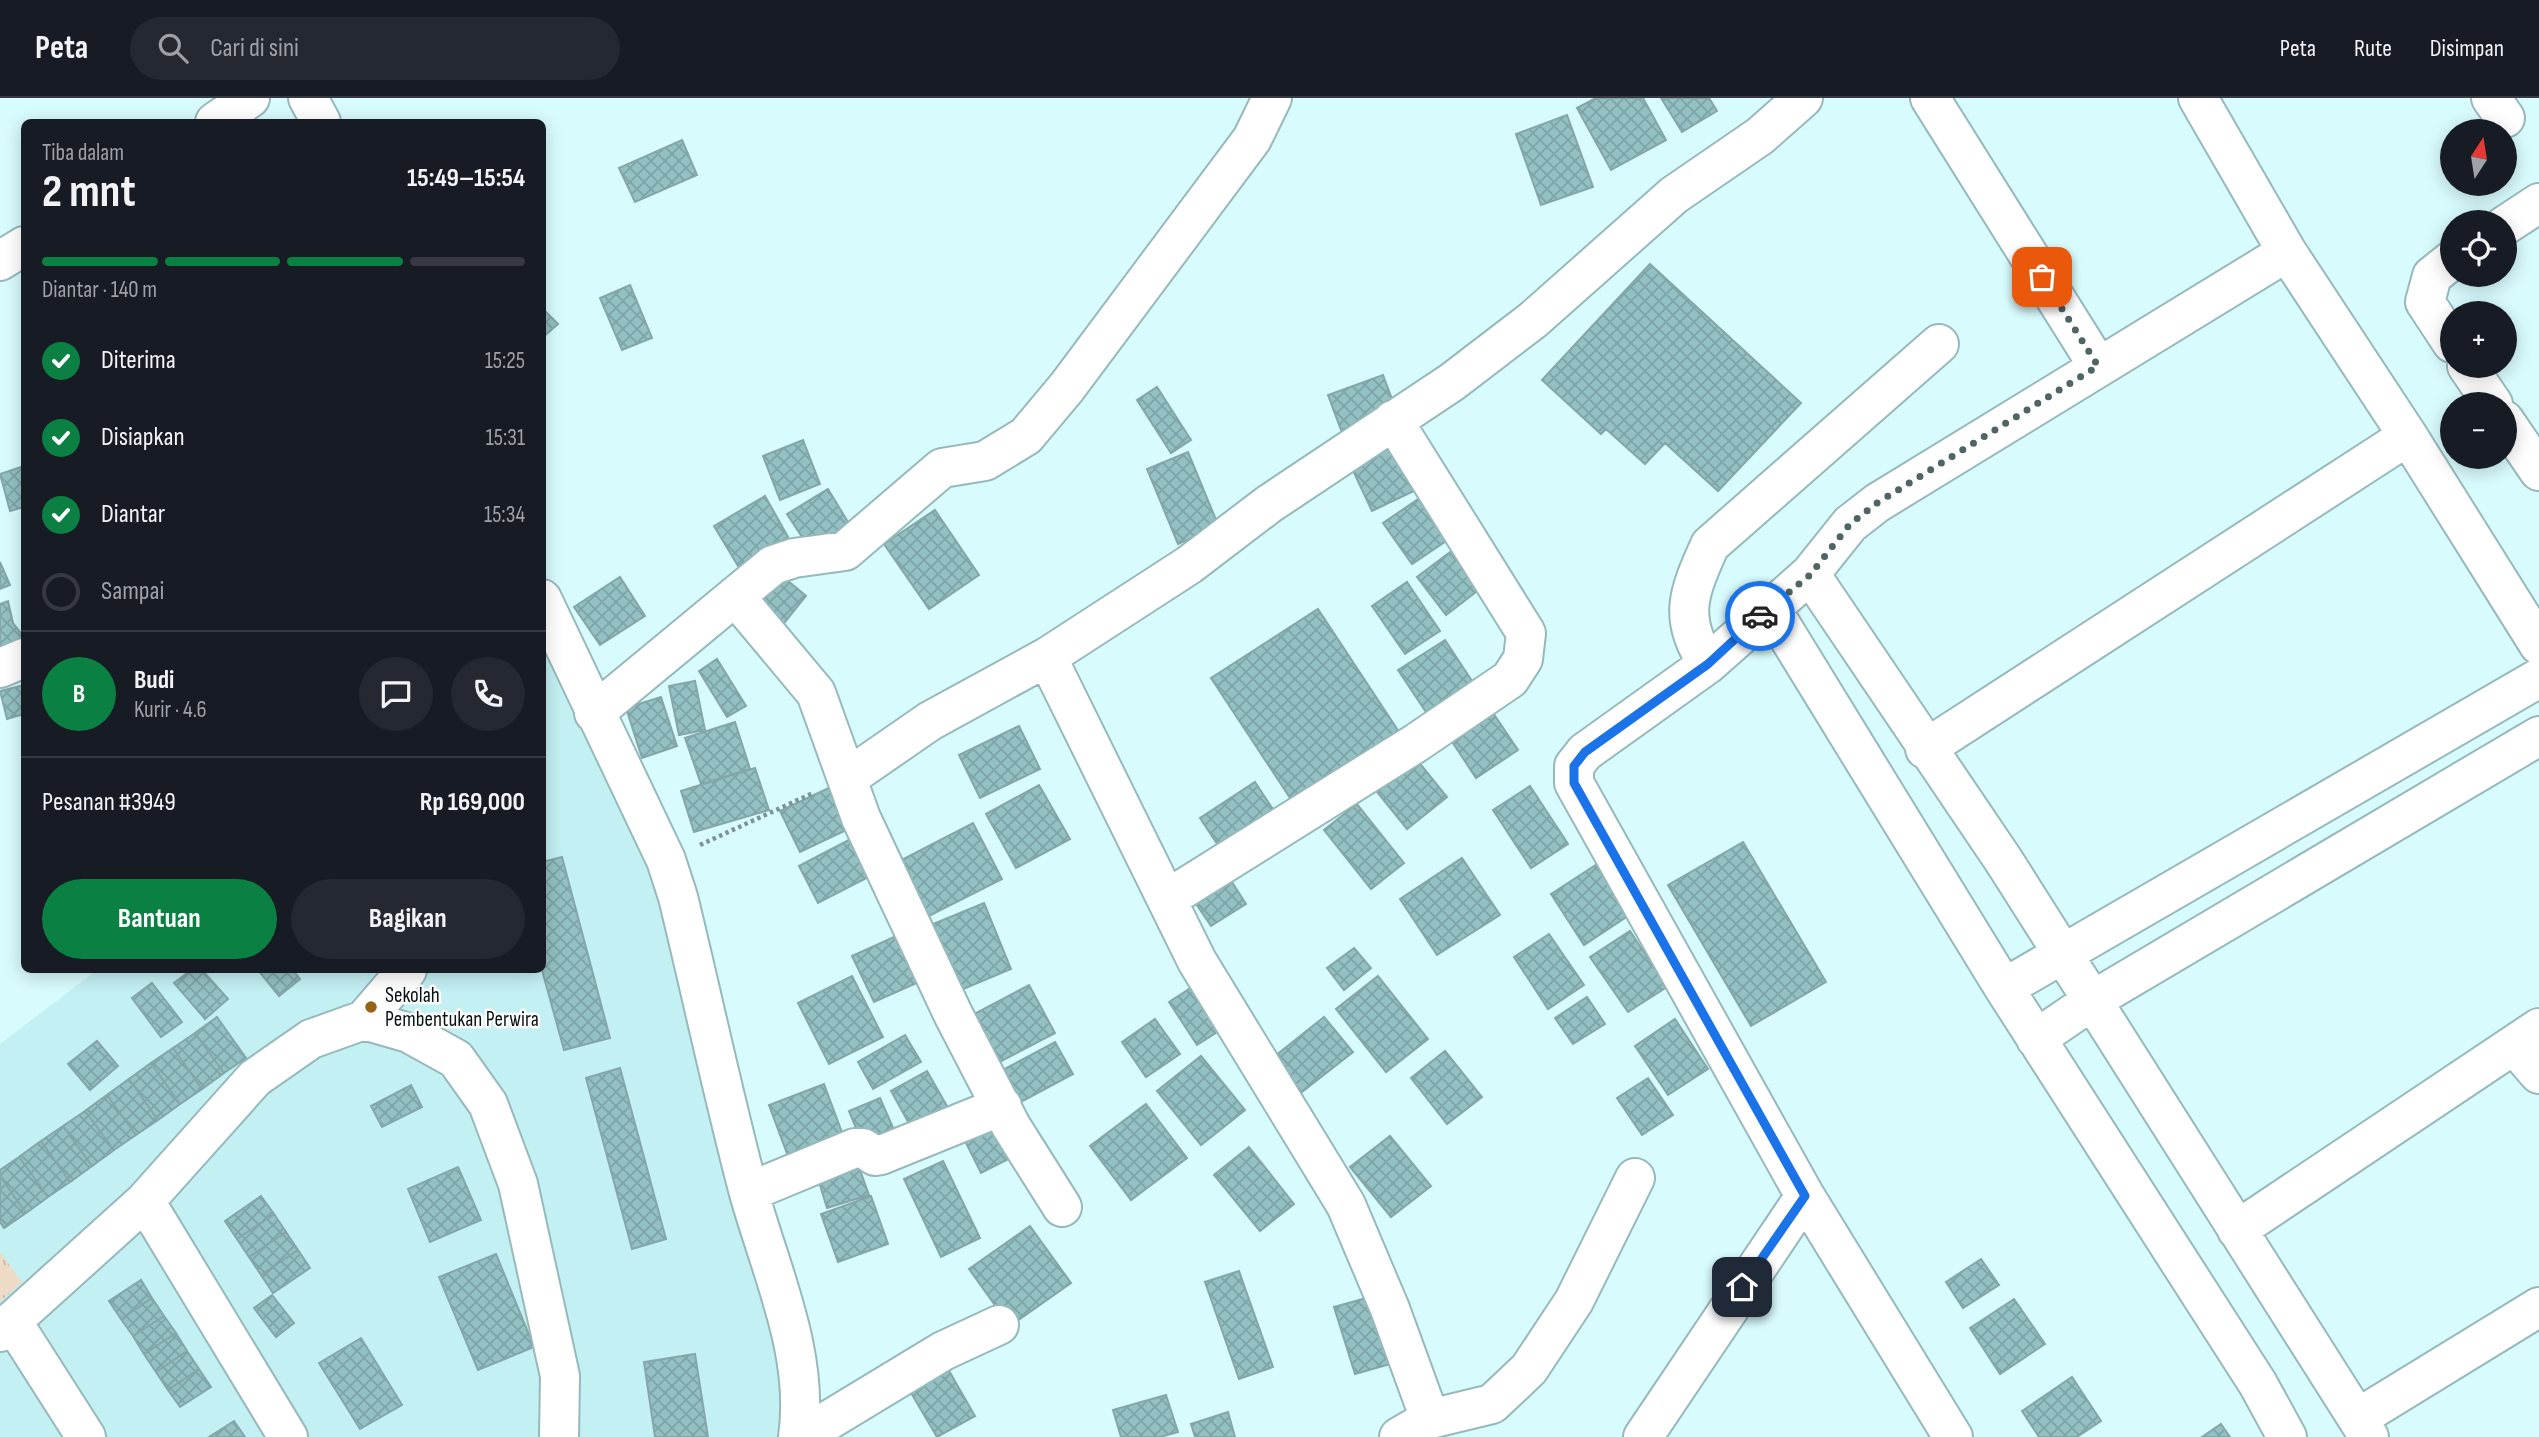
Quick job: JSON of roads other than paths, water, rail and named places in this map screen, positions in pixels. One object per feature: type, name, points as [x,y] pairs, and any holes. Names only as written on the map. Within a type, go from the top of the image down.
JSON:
[{"type":"street","points":[[219,119],[250,98]]},
{"type":"street","points":[[308,98],[319,119]]},
{"type":"street","points":[[594,713],[773,565],[794,558],[845,551],[857,545],[942,468],[985,461],[1026,436],[1068,387],[1252,139],[1272,98]]},
{"type":"street","points":[[849,777],[930,721],[1047,657],[1189,565],[1269,504],[1452,382],[1533,320],[1674,195],[1759,136],[1803,98]]},
{"type":"street","points":[[1930,98],[2098,366]]},
{"type":"street","points":[[2198,98],[2287,252],[2536,634]]},
{"type":"street","points":[[2517,217],[2539,203]]},
{"type":"street","points":[[0,261],[21,248]]},
{"type":"street","points":[[1953,1437],[1805,1196],[1574,783],[1574,766],[1585,752],[1708,664],[1770,607],[1810,575],[1850,524],[1877,503],[2287,252]]},
{"type":"street","points":[[2440,270],[2432,276],[2425,302],[2440,325]]},
{"type":"street","points":[[1708,664],[1693,643],[1687,612],[1694,580],[1710,545],[1939,344]]},
{"type":"street","points":[[1167,899],[1416,743],[1510,679],[1523,659],[1526,633],[1393,420]]},
{"type":"street","points":[[1925,749],[2408,436]]},
{"type":"street","points":[[2517,439],[2539,471]]},
{"type":"street","points":[[1810,575],[1925,749],[2004,861],[2363,1428],[2539,1307]]},
{"type":"street","points":[[735,596],[816,693],[849,777],[861,818],[954,1014],[1010,1126],[1062,1207]]},
{"type":"street","points":[[1770,607],[2036,1039],[2258,1384],[2287,1437]]},
{"type":"street","points":[[546,608],[666,860],[678,897],[749,1192],[800,1370],[800,1437]]},
{"type":"street","points":[[1047,657],[1197,961],[1346,1205],[1390,1309],[1415,1428],[1492,1404],[1529,1369],[1574,1301],[1635,1178]]},
{"type":"street","points":[[0,668],[21,658]]},
{"type":"street","points":[[2004,988],[2539,678]]},
{"type":"street","points":[[2036,1039],[2093,1000],[2539,736]]},
{"type":"street","points":[[86,1437],[6,1326],[145,1202],[255,1078],[312,1039],[364,1020],[404,973]]},
{"type":"street","points":[[364,1020],[409,1033],[456,1059],[488,1104],[518,1184],[560,1376],[559,1437]]},
{"type":"street","points":[[2237,1230],[2527,1036],[2539,1074]]},
{"type":"street","points":[[749,1192],[855,1148],[863,1148],[875,1156],[881,1155],[1002,1106]]},
{"type":"street","points":[[1643,1437],[1805,1196]]},
{"type":"street","points":[[145,1202],[288,1437]]},
{"type":"street","points":[[800,1437],[943,1351],[999,1325]]},
{"type":"place","name":"Sekolah Pembentukan Perwira","points":[[371,1007]]}]
